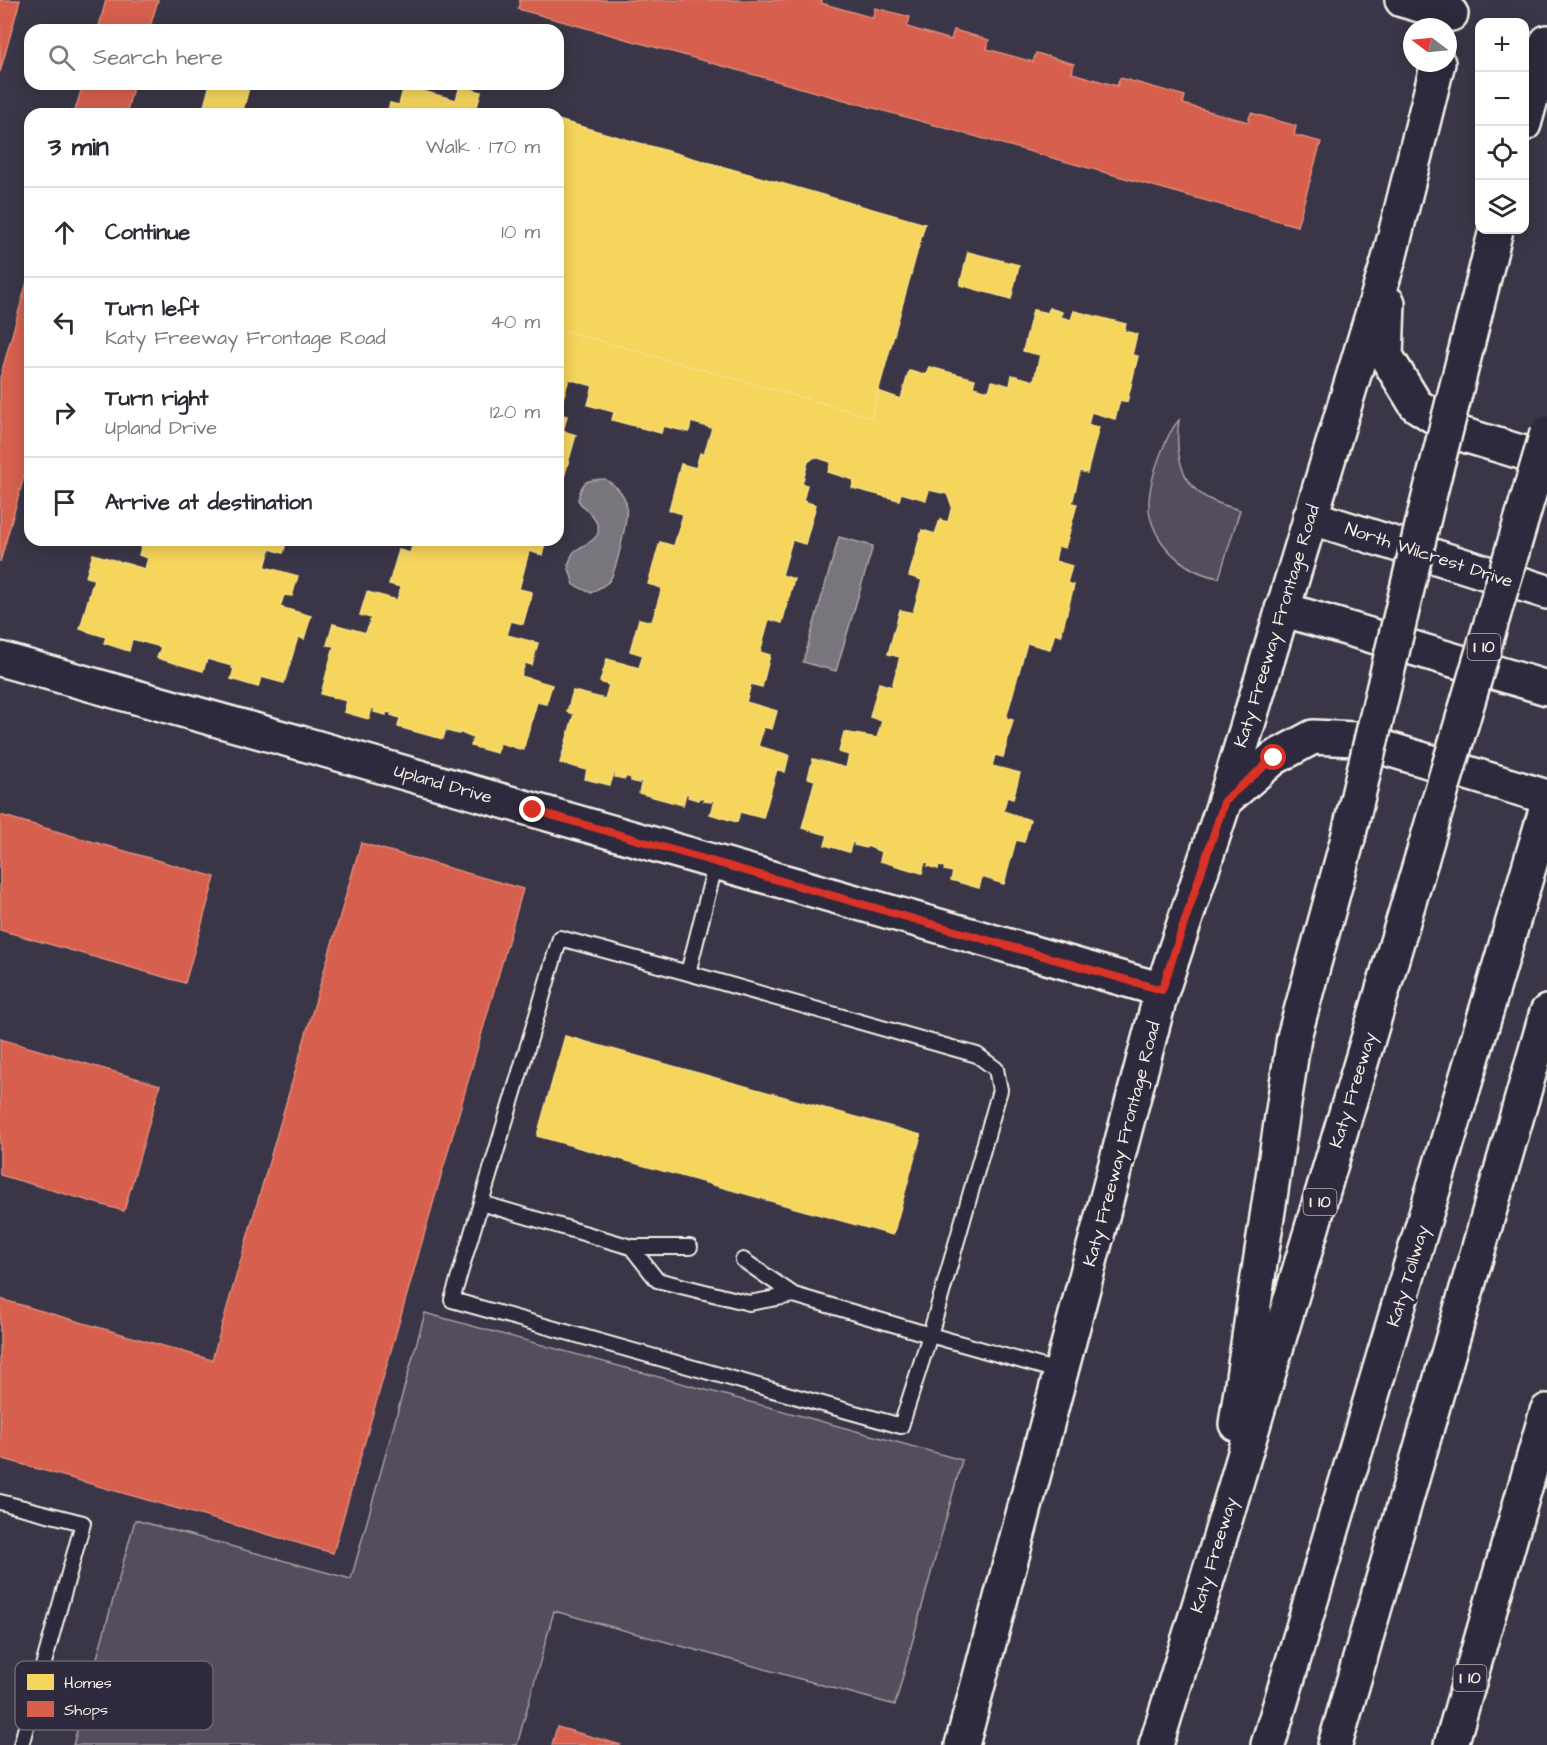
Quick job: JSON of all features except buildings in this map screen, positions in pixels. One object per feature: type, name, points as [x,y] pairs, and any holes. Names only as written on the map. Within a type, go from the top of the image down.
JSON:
[{"type":"main road","points":[[1402,0],[1451,14]]},
{"type":"main road","points":[[1529,106],[1547,42]]},
{"type":"main road","name":"Katy Freeway Frontage Road","points":[[962,1745],[1162,990],[1225,800],[1389,259],[1436,72]]},
{"type":"main road","points":[[1218,1544],[1294,1037],[1348,838],[1426,509],[1495,234]]},
{"type":"main road","points":[[1389,259],[1386,356],[1416,405],[1461,434],[1547,460]]},
{"type":"main road","name":"Katy Freeway","points":[[1156,1745],[1218,1544],[1547,433]]},
{"type":"main road","name":"North Wilcrest Drive","points":[[1310,517],[1547,592]]},
{"type":"main road","points":[[1282,609],[1547,688]]},
{"type":"main road","name":"Upland Drive","points":[[0,659],[1162,990]]},
{"type":"main road","points":[[1225,800],[1274,758],[1313,737],[1355,739],[1547,797]]},
{"type":"main road","name":"Katy Tollway","points":[[1268,1745],[1547,807]]},
{"type":"main road","points":[[1335,1745],[1547,1012]]},
{"type":"main road","name":"I 10","points":[[1451,1745],[1547,1411]]},
{"type":"main road","points":[[1473,1745],[1490,1611]]},
{"type":"lane","points":[[688,973],[716,862]]},
{"type":"lane","points":[[560,938],[977,1055],[996,1069],[1000,1090],[930,1335],[901,1426],[452,1300],[481,1203],[560,938]]},
{"type":"lane","points":[[481,1203],[631,1247],[690,1247]]},
{"type":"lane","points":[[631,1247],[657,1280],[749,1303],[794,1295]]},
{"type":"lane","points":[[743,1260],[794,1295],[1061,1372]]},
{"type":"lane","points":[[0,1502],[83,1523],[44,1661]]},
{"type":"lane","points":[[21,1745],[25,1730]]},
{"type":"shaded area","points":[[1179,420],[1178,442],[1181,465],[1191,484],[1209,499],[1240,510],[1219,578],[1196,571],[1176,557],[1160,538],[1150,516],[1151,484],[1168,436]]},
{"type":"shaded area","points":[[605,479],[623,495],[626,503],[626,519],[613,574],[610,580],[591,593],[574,585],[568,565],[574,552],[596,537],[598,533],[594,519],[578,500],[581,488],[586,482]]},
{"type":"shaded area","points":[[839,537],[873,546],[836,671],[803,662]]},
{"type":"shaded area","points":[[425,1313],[962,1460],[895,1705],[554,1611],[517,1745],[73,1745],[77,1730],[213,1730],[213,1661],[96,1661],[135,1520],[351,1579]]},
{"type":"route","points":[[533,810],[1162,990],[1225,800],[1274,758]]}]
